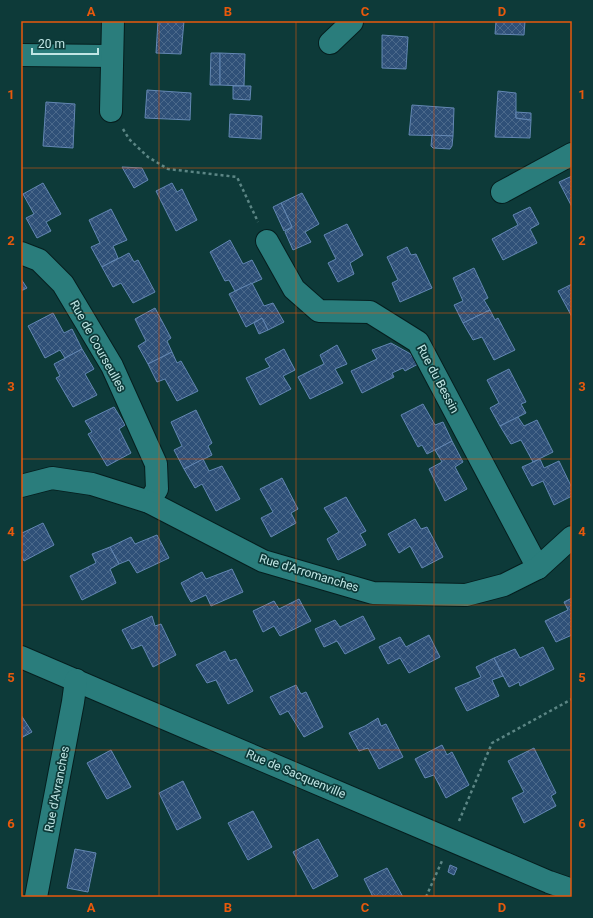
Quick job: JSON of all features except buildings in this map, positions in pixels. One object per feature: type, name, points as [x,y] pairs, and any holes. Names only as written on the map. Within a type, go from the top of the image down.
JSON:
[{"type":"street","points":[[111,110],[113,21]]},
{"type":"street","points":[[330,43],[352,21]]},
{"type":"street","points":[[21,55],[112,56]]},
{"type":"street","points":[[502,192],[572,154]]},
{"type":"street","name":"Rue du Bessin","points":[[267,241],[294,289],[319,311],[370,312],[418,342],[538,568]]},
{"type":"street","name":"Rue de Courseulles","points":[[21,254],[39,260],[63,284],[112,366],[156,464],[156,489],[150,502]]},
{"type":"street","name":"Rue d'Arromanches","points":[[21,486],[52,478],[92,484],[150,502],[263,561],[373,593],[466,594],[504,585],[538,568],[572,538]]},
{"type":"street","name":"Rue de Sacquenville","points":[[21,657],[549,882],[572,890]]},
{"type":"street","name":"Rue d'Avranches","points":[[36,897],[72,710],[76,680]]},
{"type":"path","points":[[111,110],[129,139],[148,157],[168,169],[237,177],[267,241]]},
{"type":"path","points":[[426,897],[492,743],[572,699]]}]
